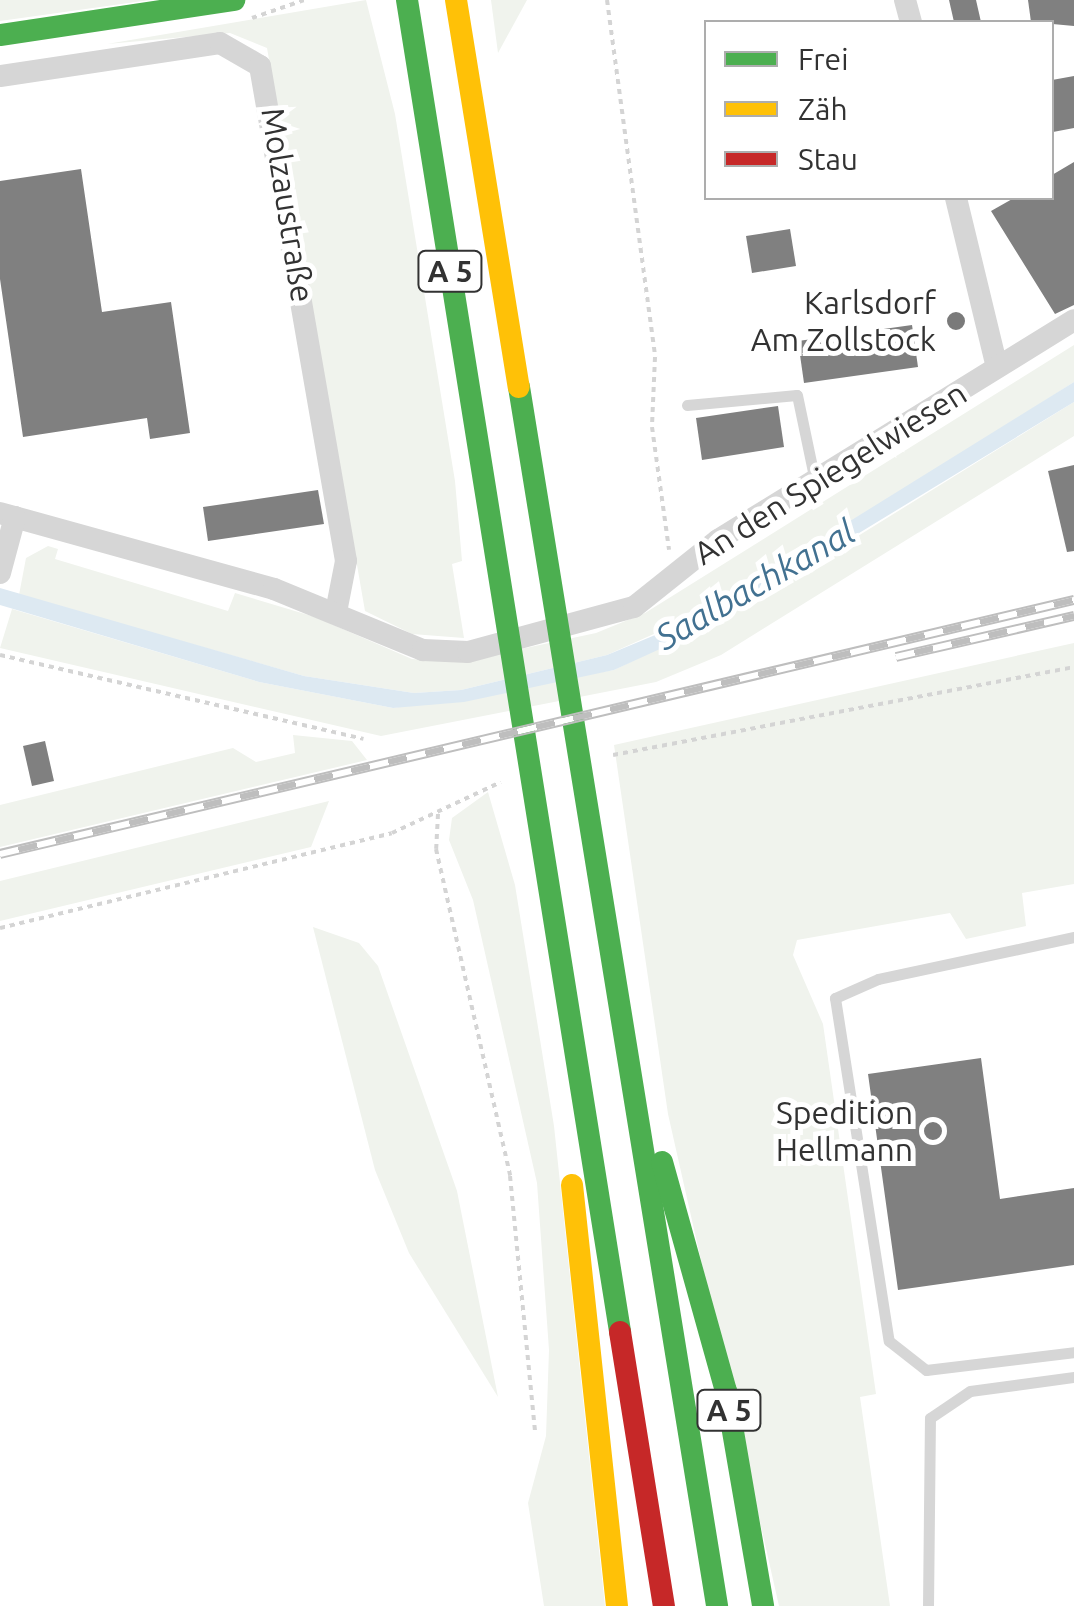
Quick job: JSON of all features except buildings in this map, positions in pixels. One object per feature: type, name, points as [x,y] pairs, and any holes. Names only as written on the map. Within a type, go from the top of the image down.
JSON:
[{"type":"main road","name":"A 5","points":[[406,0],[520,633],[535,791],[664,1606]]},
{"type":"main road","points":[[0,36],[240,10]]},
{"type":"main road","name":"A 5","points":[[458,10],[624,1058],[717,1606]]},
{"type":"main road","name":"A 5","points":[[624,1058],[710,1326],[763,1606]]},
{"type":"main road","points":[[579,1070],[572,1200],[617,1606]]},
{"type":"street","name":"Molzaustraße","points":[[0,76],[220,43],[260,66],[346,561],[336,612]]},
{"type":"street","points":[[956,200],[997,367]]},
{"type":"street","name":"An den Spiegelwiesen","points":[[520,633],[613,618],[814,480],[1074,320]]},
{"type":"street","points":[[0,573],[8,515],[336,612],[422,650],[520,633]]},
{"type":"lane","points":[[687,405],[797,395],[814,480]]},
{"type":"lane","points":[[1074,938],[878,979],[835,998],[889,1341],[926,1370],[1074,1352]]},
{"type":"lane","points":[[928,1606],[930,1418],[970,1391],[1074,1377]]},
{"type":"path","points":[[240,10],[304,0]]},
{"type":"path","points":[[607,0],[674,575]]},
{"type":"path","points":[[0,656],[363,739]]},
{"type":"path","points":[[604,757],[1074,667]]},
{"type":"path","points":[[0,928],[438,814],[473,788],[510,780]]},
{"type":"path","points":[[438,814],[447,903],[510,1176],[535,1432]]},
{"type":"shaded area","points":[[0,0],[150,0],[0,21]]},
{"type":"shaded area","points":[[366,0],[395,114],[455,481],[462,561],[452,564],[464,638],[412,634],[365,611],[267,48],[230,33],[107,44]]},
{"type":"shaded area","points":[[491,0],[527,0],[498,53]]},
{"type":"shaded area","points":[[1074,345],[1074,382],[736,597],[607,655],[461,690],[414,693],[304,676],[19,595],[26,558],[48,546],[58,549],[55,559],[228,611],[235,593],[315,617],[412,659],[460,662],[596,633],[645,613]]},
{"type":"shaded area","points":[[1074,402],[1074,436],[721,655],[656,682],[381,736],[0,648],[12,609],[259,682],[393,708],[614,670],[742,608]]},
{"type":"shaded area","points":[[1074,643],[1074,884],[1022,893],[1026,926],[966,939],[950,913],[797,940],[793,955],[823,1024],[876,1394],[860,1397],[890,1606],[779,1606],[668,1114],[614,745]]},
{"type":"shaded area","points":[[293,735],[352,741],[367,760],[0,847],[0,805],[233,748],[256,762],[295,753]]},
{"type":"shaded area","points":[[488,792],[515,885],[554,1126],[605,1606],[544,1606],[528,1503],[546,1436],[549,1350],[537,1183],[473,900],[449,840],[452,818]]},
{"type":"shaded area","points":[[329,801],[311,847],[0,921],[0,881]]},
{"type":"shaded area","points":[[313,927],[359,943],[378,966],[457,1191],[498,1397],[409,1253],[375,1170]]},
{"type":"water","name":"Saalbachkanal","points":[[1074,382],[1074,402],[695,633],[614,670],[464,702],[393,708],[259,682],[0,605],[0,588],[304,676],[414,693],[461,690],[607,655],[689,621]]},
{"type":"railway","points":[[0,854],[1074,600]]},
{"type":"railway","points":[[896,657],[1074,616]]},
{"type":"traffic: fast","points":[[0,35],[234,0]]},
{"type":"traffic: fast","points":[[407,0],[620,1332]]},
{"type":"traffic: fast","points":[[519,387],[717,1606]]},
{"type":"traffic: fast","points":[[662,1162],[726,1391],[763,1606]]},
{"type":"traffic: slow","points":[[456,0],[519,387]]},
{"type":"traffic: slow","points":[[572,1185],[617,1606]]},
{"type":"traffic: jam","points":[[620,1332],[664,1606]]},
{"type":"place","name":"Karlsdorf Am Zollstock","points":[[956,321]]},
{"type":"place","name":"Spedition Hellmann","points":[[933,1131]]}]
